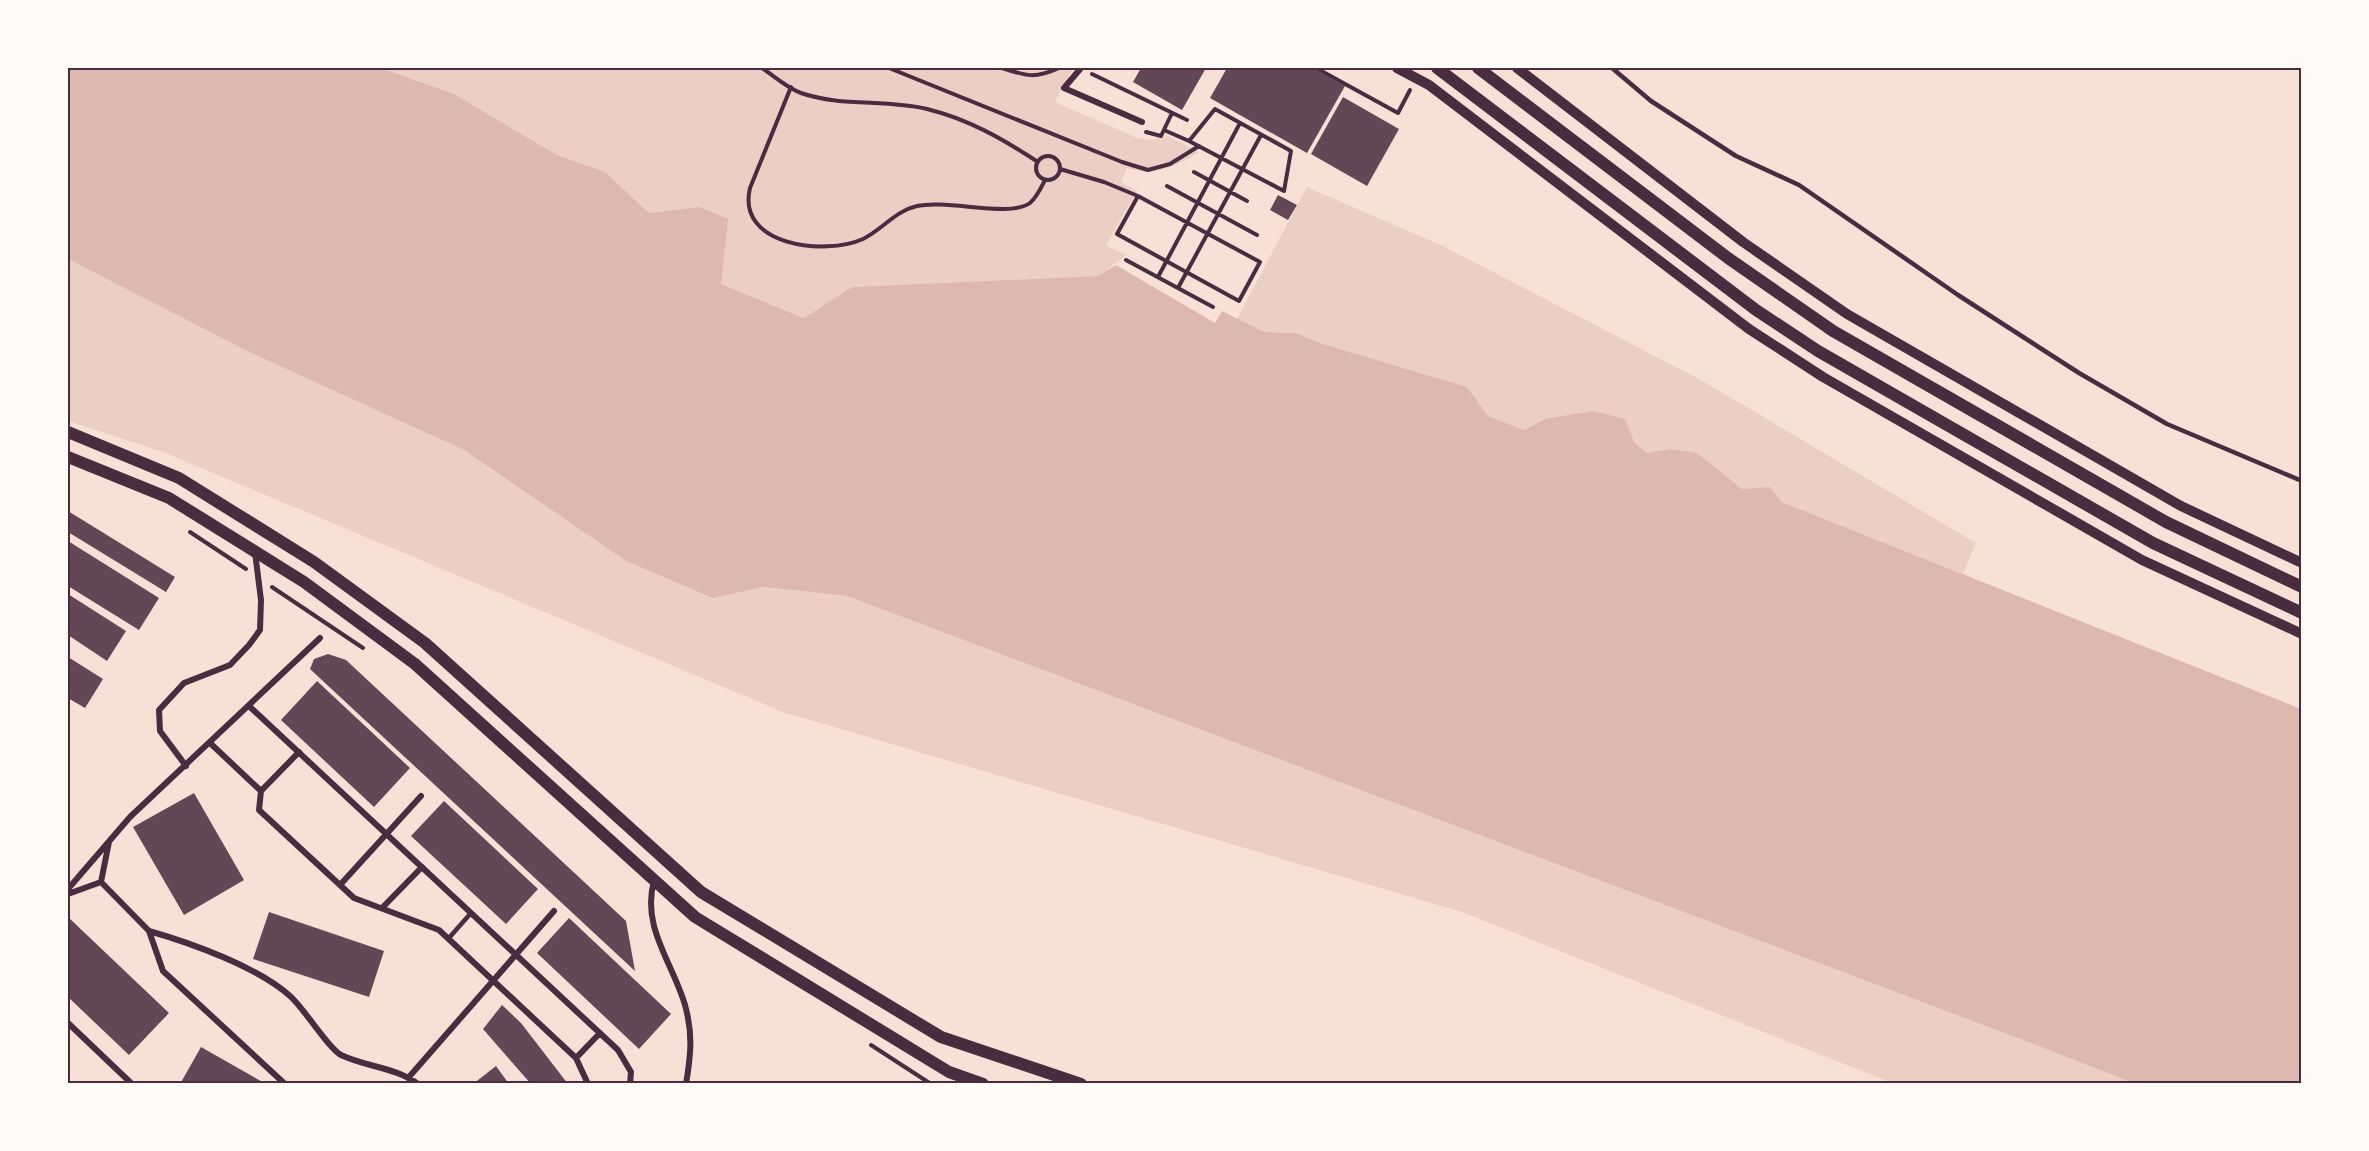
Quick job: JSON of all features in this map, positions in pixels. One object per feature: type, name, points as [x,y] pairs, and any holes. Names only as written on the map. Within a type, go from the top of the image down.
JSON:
[{"type":"main road","points":[[1437,68],[1756,309],[1818,351],[2153,543],[2301,613]]},
{"type":"main road","points":[[1478,68],[1728,258],[1833,331],[2166,522],[2301,587]]},
{"type":"main road","points":[[68,432],[179,478],[314,562],[425,643],[701,892],[941,1037],[1081,1083]]},
{"type":"main road","points":[[68,457],[170,498],[304,582],[415,664],[695,917],[949,1072],[969,1081],[983,1083]]},
{"type":"street","points":[[1081,68],[1064,88],[1142,122]]},
{"type":"street","points":[[1397,68],[1429,85],[1749,329],[1823,377],[2142,560],[2301,634]]},
{"type":"street","points":[[1517,68],[1743,242],[1847,314],[2181,506],[2301,563]]},
{"type":"street","points":[[186,766],[160,731],[159,710],[184,683],[230,665],[260,630],[261,600],[255,552]]},
{"type":"street","points":[[68,889],[130,817],[320,638]]},
{"type":"street","points":[[249,706],[618,1050],[631,1072],[630,1083]]},
{"type":"street","points":[[210,743],[261,791]]},
{"type":"street","points":[[299,752],[261,791],[259,810],[354,898],[439,930],[576,1058],[588,1083]]},
{"type":"street","points":[[340,885],[421,796]]},
{"type":"street","points":[[101,882],[109,842]]},
{"type":"street","points":[[382,908],[422,867]]},
{"type":"street","points":[[654,880],[650,896],[658,945],[685,1004],[692,1047],[686,1083]]},
{"type":"street","points":[[68,894],[101,882]]},
{"type":"street","points":[[101,882],[149,932],[163,971],[285,1083]]},
{"type":"street","points":[[409,1077],[554,911]]},
{"type":"street","points":[[149,932],[189,942],[262,977],[290,996],[339,1054],[409,1077],[418,1083]]},
{"type":"street","points":[[68,1023],[132,1083]]},
{"type":"street","points":[[576,1058],[600,1033]]},
{"type":"lane","points":[[1612,68],[1661,107],[1736,156],[1799,185],[1958,295],[2079,373],[2167,424],[2301,481]]},
{"type":"lane","points":[[448,939],[471,913]]},
{"type":"path","points":[[762,68],[799,92],[836,101],[888,103],[927,109],[977,126],[1038,162]]},
{"type":"path","points":[[890,68],[1122,162],[1148,170],[1170,164],[1199,146]]},
{"type":"path","points":[[1002,68],[1021,74],[1042,76],[1059,68]]},
{"type":"path","points":[[1095,68],[1091,76],[1187,120]]},
{"type":"path","points":[[1316,68],[1398,113],[1417,78]]},
{"type":"path","points":[[791,87],[747,200],[750,213],[757,225],[770,236],[787,242],[814,246],[842,245],[863,238],[901,211],[919,205],[952,203],[1000,209],[1020,208],[1037,195],[1045,180]]},
{"type":"path","points":[[1164,130],[1284,191],[1291,151],[1215,109],[1189,141]]},
{"type":"path","points":[[1169,121],[1172,113]]},
{"type":"path","points":[[1158,277],[1240,123]]},
{"type":"path","points":[[1178,288],[1262,135]]},
{"type":"path","points":[[1043,157],[1053,157],[1058,161],[1060,169],[1053,180],[1045,180],[1038,176],[1036,171],[1038,162],[1043,157]]},
{"type":"path","points":[[1060,169],[1104,182],[1138,196],[1260,262],[1239,301],[1117,234],[1138,196]]},
{"type":"path","points":[[1194,172],[1247,201]]},
{"type":"path","points":[[1167,186],[1257,235]]},
{"type":"path","points":[[1126,260],[1213,307]]},
{"type":"path","points":[[185,529],[372,654]]},
{"type":"path","points":[[861,1039],[931,1083]]},
{"type":"shaded area","points":[[68,68],[367,68],[387,70],[454,94],[557,155],[605,172],[649,213],[699,207],[728,219],[721,284],[804,318],[852,287],[1098,276],[1116,265],[1215,323],[1222,311],[1264,332],[1296,333],[1320,343],[1467,387],[1488,416],[1524,430],[1545,419],[1593,411],[1625,419],[1634,442],[1647,453],[1670,449],[1697,453],[1742,489],[1770,487],[1782,502],[2301,709],[2301,1083],[2133,1083],[847,596],[764,587],[712,598],[626,561],[464,450],[247,351],[68,259]]},
{"type":"shaded area","points":[[367,68],[1073,68],[1055,102],[1137,138],[1152,140],[1166,135],[1199,152],[1173,166],[1156,171],[1137,171],[1127,168],[1121,182],[1137,191],[1106,245],[1126,255],[1099,276],[852,287],[805,318],[721,284],[699,207],[649,213],[605,172],[557,155],[454,94],[387,70]]},
{"type":"shaded area","points":[[1307,187],[1445,247],[1701,380],[1976,543],[1963,574],[1782,502],[1770,487],[1742,489],[1670,449],[1647,453],[1634,442],[1545,419],[1524,430],[1488,416],[1467,387],[1320,343],[1296,333],[1264,332],[1237,319]]},
{"type":"shaded area","points":[[68,259],[247,351],[464,450],[626,561],[711,598],[764,587],[847,596],[2133,1083],[1892,1083],[1462,912],[783,712],[163,452],[68,421]]},
{"type":"building","points":[[1141,68],[1206,68],[1182,110],[1133,82]]},
{"type":"building","points":[[1227,68],[1312,68],[1345,86],[1307,153],[1210,98]]},
{"type":"building","points":[[1343,97],[1399,129],[1367,186],[1311,154]]},
{"type":"building","points":[[1278,195],[1297,205],[1288,220],[1270,210]]},
{"type":"building","points":[[68,511],[175,577],[166,592],[68,532]]},
{"type":"building","points":[[68,541],[159,598],[139,630],[68,586]]},
{"type":"building","points":[[68,594],[126,631],[107,661],[68,635]]},
{"type":"building","points":[[328,654],[346,660],[626,921],[635,971],[310,669],[314,659]]},
{"type":"building","points":[[68,657],[103,679],[85,708],[68,698]]},
{"type":"building","points":[[317,681],[410,768],[374,807],[281,720]]},
{"type":"building","points":[[194,793],[244,880],[184,915],[133,827]]},
{"type":"building","points":[[444,801],[538,889],[506,924],[411,836]]},
{"type":"building","points":[[269,912],[384,951],[369,997],[253,959]]},
{"type":"building","points":[[68,917],[169,1013],[129,1055],[68,997]]},
{"type":"building","points":[[569,918],[671,1014],[639,1049],[537,953]]},
{"type":"building","points":[[502,1005],[521,1023],[568,1084],[531,1084],[483,1029]]},
{"type":"building","points":[[201,1047],[266,1084],[180,1084]]},
{"type":"building","points":[[496,1066],[509,1084],[473,1084]]}]
